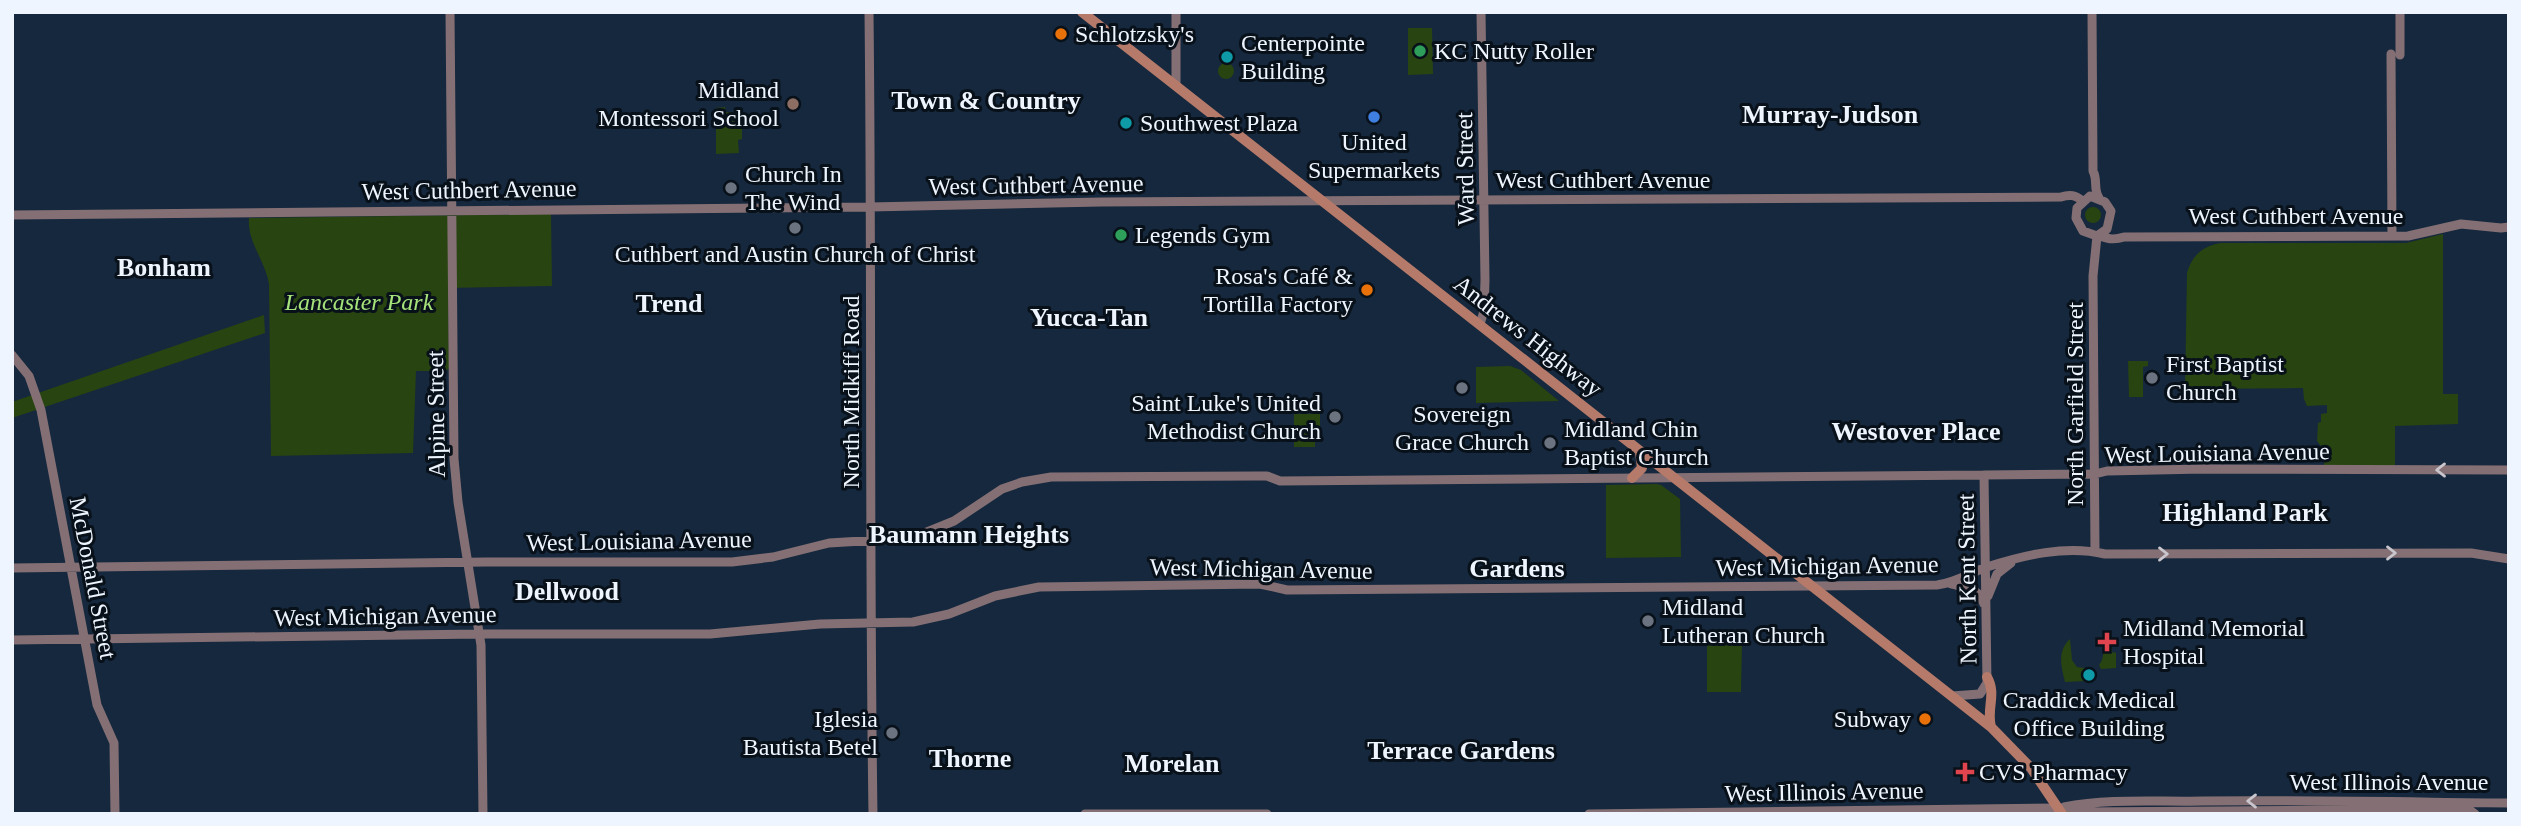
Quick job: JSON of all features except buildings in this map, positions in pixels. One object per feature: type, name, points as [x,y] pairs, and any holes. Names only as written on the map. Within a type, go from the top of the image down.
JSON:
[{"type":"main road","name":"Andrews Highway","points":[[1082,12],[1991,727],[2031,768],[2061,811]]},
{"type":"main road","points":[[1632,478],[1642,468],[1640,452]]},
{"type":"main road","points":[[1987,677],[1992,687],[1988,716],[1991,727]]},
{"type":"street","name":"Alpine Street","points":[[450,12],[455,469],[480,634],[484,814]]},
{"type":"street","name":"North Midkiff Road","points":[[869,12],[873,814]]},
{"type":"street","points":[[1176,12],[1176,86]]},
{"type":"street","name":"Ward Street","points":[[1480,324],[1485,301],[1481,12]]},
{"type":"street","points":[[2092,12],[2095,193],[2111,211],[2107,229],[2098,236],[2094,256]]},
{"type":"street","points":[[2392,236],[2396,55],[2400,12]]},
{"type":"street","points":[[2093,171],[2076,218],[2087,233],[2098,236]]},
{"type":"street","name":"West Cuthbert Avenue","points":[[12,215],[870,207],[1101,202],[2061,197],[2082,202]]},
{"type":"street","points":[[2082,202],[2099,198]]},
{"type":"street","name":"West Cuthbert Avenue","points":[[2098,236],[2117,239],[2409,236],[2461,223],[2509,227]]},
{"type":"street","name":"West Cuthbert Avenue","points":[[2107,229],[2124,237]]},
{"type":"street","points":[[2087,233],[2094,256]]},
{"type":"street","name":"North Garfield Street","points":[[2094,256],[2095,552]]},
{"type":"street","name":"McDonald Street","points":[[14,359],[29,376],[41,410],[97,705],[114,743],[115,814]]},
{"type":"street","name":"West Louisiana Avenue","points":[[12,568],[725,563],[773,557],[829,543],[903,538],[927,533],[954,521],[1002,489],[1051,477],[1256,475],[1280,481],[2095,474],[2107,471],[2194,469],[2509,470]]},
{"type":"street","name":"North Kent Street","points":[[1952,696],[1980,694],[1985,689],[1987,677],[1984,475]]},
{"type":"street","name":"West Michigan Avenue","points":[[12,640],[710,634],[820,624],[934,619],[995,596],[1039,587],[1260,584],[1287,590],[1950,584],[1985,568],[2045,552],[2471,553],[2509,559]]},
{"type":"street","points":[[1985,608],[1997,574],[2015,560]]},
{"type":"street","points":[[1950,584],[1978,591],[1985,608]]},
{"type":"street","name":"West Illinois Avenue","points":[[2061,811],[2086,803],[2110,802],[2326,800],[2509,803]]},
{"type":"street","name":"West Illinois Avenue","points":[[1589,814],[2468,809],[2475,814]]},
{"type":"street","points":[[1085,814],[1267,814]]},
{"type":"green space","name":"KC Nutty Roller","points":[[1408,28],[1432,28],[1433,74],[1408,75]]},
{"type":"green space","points":[[1226,63],[1234,71],[1226,79],[1218,71]]},
{"type":"green space","points":[[725,107],[726,112],[731,112],[731,121],[736,121],[737,127],[742,128],[742,139],[738,140],[739,153],[716,154],[716,108]]},
{"type":"green space","points":[[2090,207],[2096,207],[2101,215],[2099,221],[2090,223],[2085,218],[2085,212]]},
{"type":"green space","name":"Lancaster Park","points":[[551,214],[552,286],[448,288],[449,368],[446,371],[416,371],[413,453],[271,456],[269,284],[253,243],[249,218]]},
{"type":"green space","points":[[2443,234],[2443,394],[2458,394],[2458,424],[2395,426],[2395,466],[2324,465],[2324,450],[2317,441],[2318,423],[2321,422],[2321,414],[2327,413],[2327,405],[2307,406],[2303,388],[2185,389],[2187,273],[2195,256],[2204,249],[2221,243],[2406,243]]},
{"type":"green space","points":[[264,315],[265,333],[12,418],[12,402]]},
{"type":"green space","points":[[2128,361],[2148,361],[2148,366],[2143,367],[2143,397],[2129,397]]},
{"type":"green space","points":[[1510,366],[1521,370],[1559,401],[1476,403],[1476,367]]},
{"type":"green space","points":[[1294,414],[1320,414],[1320,439],[1315,439],[1315,447],[1294,447]]},
{"type":"green space","points":[[1656,484],[1680,499],[1681,557],[1606,558],[1606,485]]},
{"type":"green space","points":[[2070,639],[2072,660],[2077,667],[2085,668],[2086,681],[2065,682],[2061,665],[2062,654]]},
{"type":"green space","points":[[2107,640],[2112,640],[2112,652],[2116,653],[2116,668],[2101,669],[2099,665]]},
{"type":"green space","points":[[1707,643],[1742,643],[1741,692],[1707,692]]},
{"type":"place","name":"Schlotzsky's","points":[[1061,34]]},
{"type":"place","name":"KC Nutty Roller","points":[[1420,51]]},
{"type":"place","name":"Centerpointe Building","points":[[1227,57]]},
{"type":"place","name":"Midland Montessori School","points":[[793,104]]},
{"type":"place","name":"United Supermarkets","points":[[1374,117]]},
{"type":"place","name":"Southwest Plaza","points":[[1126,123]]},
{"type":"place","name":"Church In The Wind","points":[[731,188]]},
{"type":"place","name":"Cuthbert and Austin Church of Christ","points":[[795,228]]},
{"type":"place","name":"Legends Gym","points":[[1121,235]]},
{"type":"place","name":"Rosa's Café & Tortilla Factory","points":[[1367,290]]},
{"type":"place","name":"First Baptist Church","points":[[2152,378]]},
{"type":"place","name":"Sovereign Grace Church","points":[[1462,388]]},
{"type":"place","name":"Saint Luke's United Methodist Church","points":[[1335,417]]},
{"type":"place","name":"Midland Chin Baptist Church","points":[[1550,443]]},
{"type":"place","name":"Midland Lutheran Church","points":[[1648,621]]},
{"type":"place","name":"Midland Memorial Hospital","points":[[2107,642]]},
{"type":"place","name":"Craddick Medical Office Building","points":[[2089,675]]},
{"type":"place","name":"Subway","points":[[1925,719]]},
{"type":"place","name":"Iglesia Bautista Betel","points":[[892,733]]},
{"type":"place","name":"CVS Pharmacy","points":[[1965,772]]},
{"type":"district","name":"Town & Country","points":[[986,100]]},
{"type":"district","name":"Murray-Judson","points":[[1830,114]]},
{"type":"district","name":"Bonham","points":[[164,267]]},
{"type":"district","name":"Trend","points":[[669,303]]},
{"type":"district","name":"Yucca-Tan","points":[[1089,317]]},
{"type":"district","name":"Westover Place","points":[[1916,431]]},
{"type":"district","name":"Highland Park","points":[[2245,512]]},
{"type":"district","name":"Baumann Heights","points":[[969,534]]},
{"type":"district","name":"Gardens","points":[[1517,568]]},
{"type":"district","name":"Dellwood","points":[[567,591]]},
{"type":"district","name":"Terrace Gardens","points":[[1461,750]]},
{"type":"district","name":"Thorne","points":[[970,758]]},
{"type":"district","name":"Morelan","points":[[1172,763]]}]
